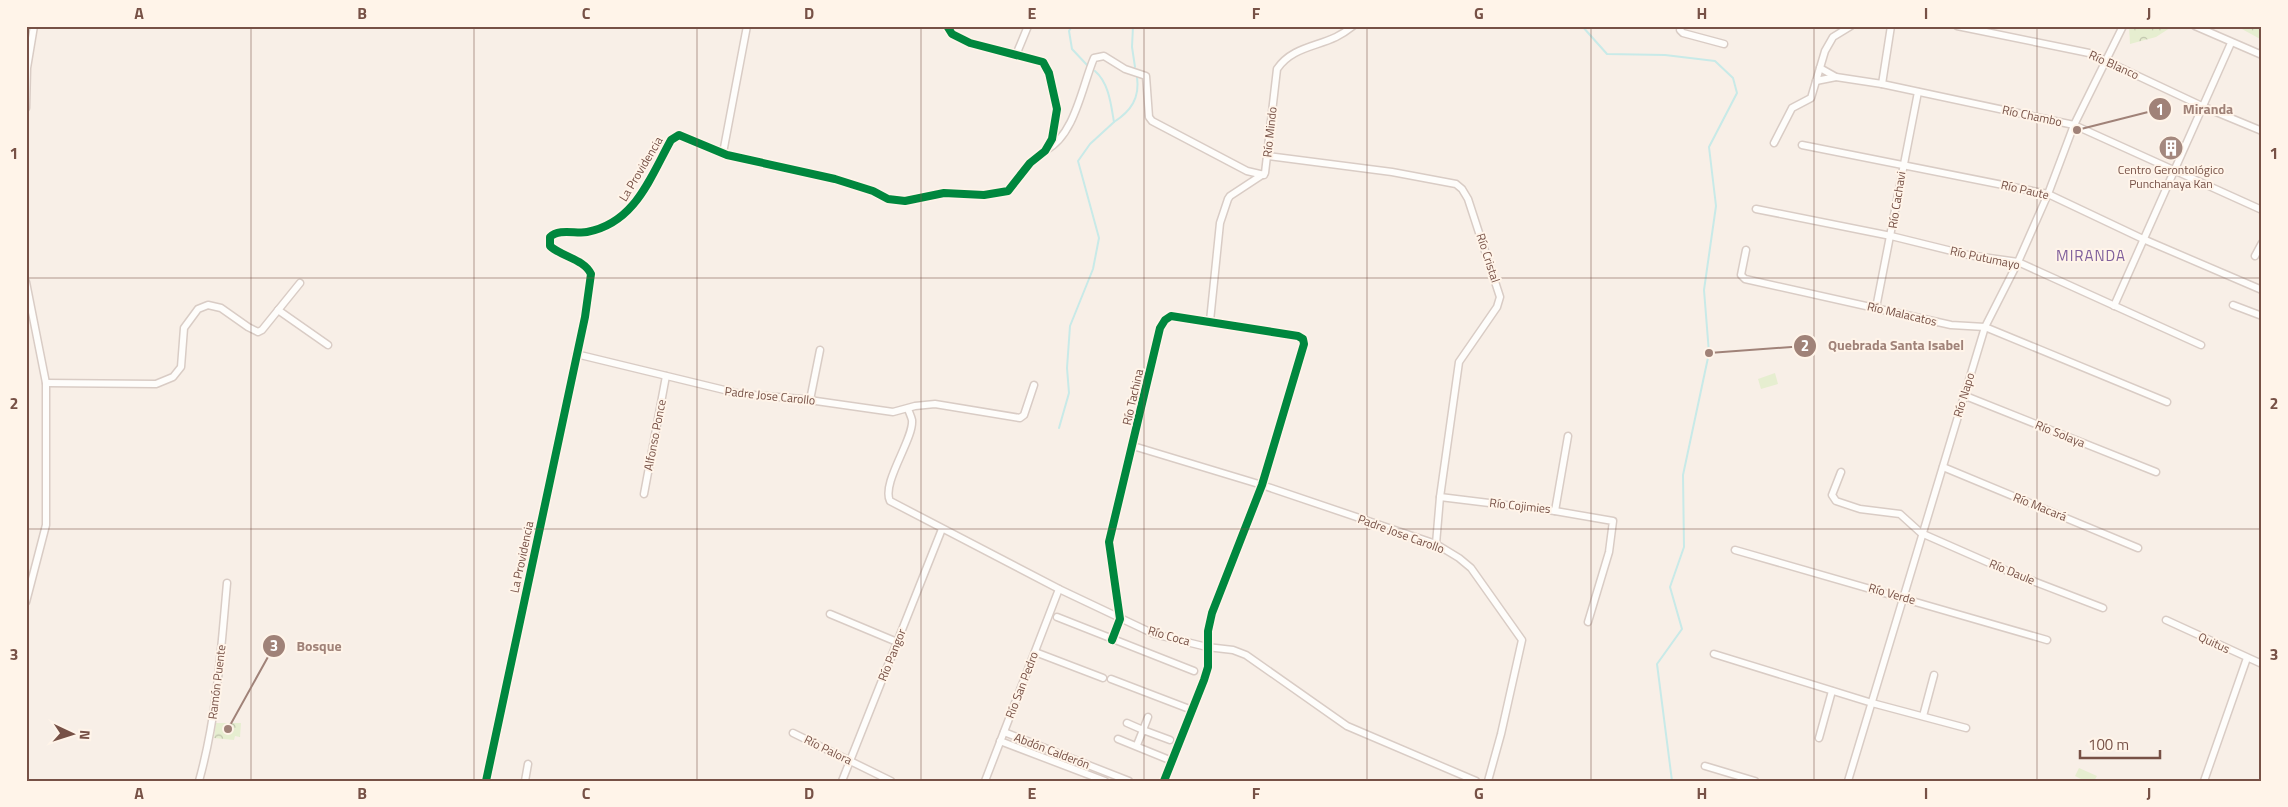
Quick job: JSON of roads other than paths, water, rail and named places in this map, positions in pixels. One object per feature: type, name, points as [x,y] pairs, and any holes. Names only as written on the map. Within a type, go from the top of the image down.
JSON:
[{"type":"street","points":[[26,108],[28,68],[34,26]]},
{"type":"street","points":[[723,153],[747,26]]},
{"type":"street","name":"La Providencia","points":[[486,781],[585,317],[591,274],[583,265],[558,254],[550,246],[550,237],[559,233],[586,232],[605,227],[619,220],[632,208],[675,136],[684,136],[723,153],[835,179],[873,191],[888,200],[905,201],[944,193],[984,195],[1008,192],[1030,163],[1045,151],[1052,139],[1056,109],[1048,68],[1043,62],[959,38],[947,26]]},
{"type":"street","points":[[1016,55],[1028,26]]},
{"type":"street","name":"Río Mindo","points":[[1210,321],[1220,223],[1230,196],[1264,175],[1268,156],[1277,70],[1282,63],[1299,50],[1337,37],[1353,26]]},
{"type":"street","points":[[1681,26],[1680,30],[1683,33],[1724,44]]},
{"type":"street","points":[[1774,143],[1792,108],[1811,98],[1824,51],[1833,37],[1852,26]]},
{"type":"street","points":[[1882,84],[1891,26]]},
{"type":"street","name":"Río Blanco","points":[[1957,26],[2090,53],[2204,107],[2262,131]]},
{"type":"street","name":"Río Napo","points":[[1848,781],[1902,596],[1985,327],[2018,262],[2048,194],[2074,125],[2123,26]]},
{"type":"street","points":[[2196,26],[2262,55]]},
{"type":"street","points":[[2114,306],[2231,43]]},
{"type":"street","points":[[1045,151],[1059,142],[1082,98],[1094,58],[1104,56],[1125,69],[1146,76],[1149,117],[1152,121],[1247,171],[1264,175]]},
{"type":"street","name":"Río Chambo","points":[[1820,68],[1836,77],[1882,84],[2074,125],[2174,172],[2262,210]]},
{"type":"street","points":[[1816,81],[1836,77]]},
{"type":"street","name":"Río Cachavi","points":[[1876,308],[1918,92]]},
{"type":"street","name":"Río Paute","points":[[1802,145],[2048,194],[2143,239],[2262,290]]},
{"type":"street","name":"Río Cristal","points":[[1268,156],[1392,172],[1456,184],[1466,193],[1500,296],[1497,307],[1459,362],[1440,497],[1436,544]]},
{"type":"street","name":"Río Putumayo","points":[[1756,209],[1891,236],[1968,255],[2018,262],[2201,345]]},
{"type":"street","points":[[2255,256],[2262,243]]},
{"type":"street","name":"Río Malacatos","points":[[1746,250],[1742,275],[1745,279],[1951,325],[1985,327],[2167,402]]},
{"type":"street","points":[[26,282],[46,383],[46,525],[26,602]]},
{"type":"street","points":[[46,383],[156,384],[173,377],[181,367],[184,328],[198,308],[208,305],[221,308],[258,332],[262,330],[300,283]]},
{"type":"street","points":[[2233,305],[2262,316]]},
{"type":"street","points":[[278,310],[328,345]]},
{"type":"street","name":"Río Tachina","points":[[1120,619],[1109,542],[1160,328],[1165,320],[1171,316],[1298,336],[1303,339],[1304,344],[1262,485]]},
{"type":"street","points":[[810,400],[820,350]]},
{"type":"street","name":"Padre Jose Carollo","points":[[576,354],[727,392],[810,400],[893,412],[935,404],[1020,418],[1024,415],[1034,385]]},
{"type":"street","name":"Alfonso Ponce","points":[[644,494],[666,376]]},
{"type":"street","name":"Río Solaya","points":[[1964,396],[2156,472]]},
{"type":"street","name":"Río Coca","points":[[908,408],[911,424],[890,485],[888,498],[942,529],[1059,589],[1154,634],[1207,647],[1233,650],[1246,655],[1347,726],[1380,742],[1476,781]]},
{"type":"street","name":"Río Cojimies","points":[[1440,497],[1555,511],[1568,436]]},
{"type":"street","name":"Padre Jose Carollo","points":[[1133,446],[1262,485],[1436,544],[1471,568],[1522,640],[1501,734],[1488,781]]},
{"type":"street","name":"Río Macará","points":[[1943,467],[2138,548]]},
{"type":"street","name":"Río Daule","points":[[1841,472],[1832,492],[1834,499],[1871,511],[1900,514],[1922,533],[2012,573],[2103,608]]},
{"type":"street","points":[[1164,781],[1208,666],[1207,647],[1212,613],[1262,485]]},
{"type":"street","points":[[1555,511],[1613,521],[1609,552],[1588,622]]},
{"type":"street","name":"Río Pangor","points":[[842,781],[942,529]]},
{"type":"street","name":"Río Verde","points":[[1736,550],[1902,596],[2047,640]]},
{"type":"street","name":"Ramón Puente","points":[[199,781],[213,718],[220,674],[226,583]]},
{"type":"street","name":"Río San Pedro","points":[[985,781],[1059,589]]},
{"type":"street","points":[[830,614],[897,642]]},
{"type":"street","points":[[1057,618],[1194,671]]},
{"type":"street","points":[[1112,640],[1120,619]]},
{"type":"street","name":"Quitus","points":[[2166,620],[2262,664]]},
{"type":"street","points":[[1035,652],[1103,678]]},
{"type":"street","points":[[1714,654],[1872,703],[1966,728]]},
{"type":"street","points":[[2204,781],[2247,658]]},
{"type":"street","points":[[1923,716],[1934,675]]},
{"type":"street","points":[[1111,679],[1192,710]]},
{"type":"street","points":[[1819,738],[1832,691]]},
{"type":"street","points":[[1137,745],[1148,717]]},
{"type":"street","points":[[1127,723],[1170,740]]},
{"type":"street","name":"Abdón Calderón","points":[[1004,732],[1129,781]]},
{"type":"street","name":"Río Palora","points":[[793,733],[890,781]]},
{"type":"street","points":[[1118,739],[1137,745],[1172,761]]},
{"type":"street","name":"Abdón Calderón","points":[[1000,741],[1105,781]]},
{"type":"street","points":[[525,781],[528,764]]},
{"type":"street","points":[[1706,766],[1755,781]]},
{"type":"street","points":[[1460,781],[1462,774]]},
{"type":"waterway","points":[[1072,26],[1069,31],[1072,49],[1087,65]]},
{"type":"waterway","points":[[1133,26],[1132,47],[1135,67]]},
{"type":"waterway","points":[[1582,26],[1607,54],[1665,55],[1715,61],[1733,78],[1737,93],[1709,147],[1716,206],[1704,290],[1709,353],[1683,475],[1684,547],[1670,587],[1682,629],[1657,664],[1672,781]]},
{"type":"waterway","points":[[1059,428],[1069,393],[1067,368],[1070,326],[1093,269],[1099,238],[1078,161],[1090,144],[1114,122],[1106,88],[1095,71]]},
{"type":"waterway","points":[[1114,122],[1130,108],[1136,98],[1137,77]]},
{"type":"place","name":"Miranda","points":[[2077,130]]},
{"type":"place","name":"Centro Gerontológico Punchanaya Kan","points":[[2171,148]]},
{"type":"place","name":"Quebrada Santa Isabel","points":[[1709,353]]},
{"type":"place","name":"Bosque","points":[[228,729]]},
{"type":"district","name":"MIRANDA","points":[[2091,256]]}]
